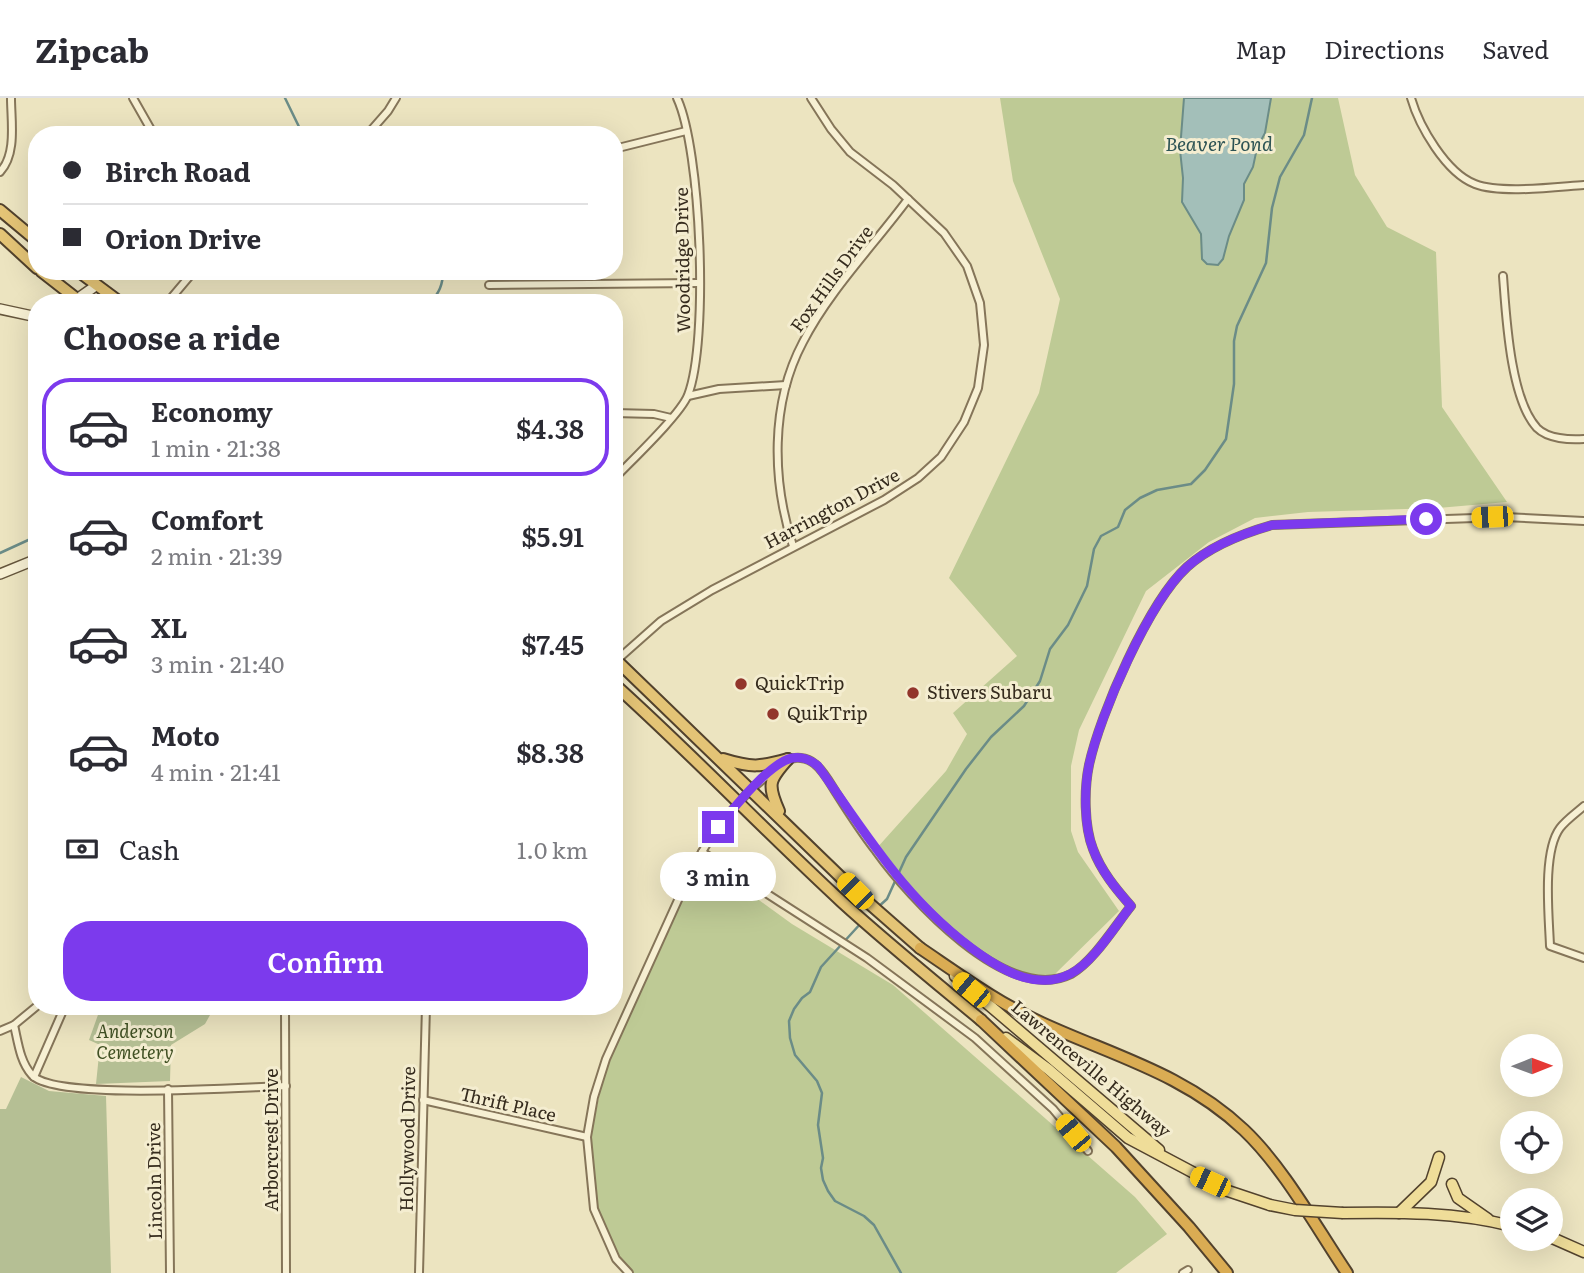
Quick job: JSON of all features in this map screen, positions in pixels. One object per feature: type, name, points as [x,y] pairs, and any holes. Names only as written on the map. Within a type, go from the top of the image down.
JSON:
[{"type":"highway","points":[[0,210],[28,233]]},
{"type":"highway","points":[[0,233],[28,259]]},
{"type":"highway","points":[[53,280],[71,294]]},
{"type":"highway","points":[[90,280],[109,294]]},
{"type":"highway","name":"Lawrenceville Highway","points":[[623,666],[855,891],[920,948]]},
{"type":"highway","name":"Lawrenceville Highway","points":[[623,692],[673,737],[844,904],[981,1020]]},
{"type":"highway","points":[[719,758],[747,766],[789,759]]},
{"type":"highway","points":[[782,819],[773,799],[771,782],[773,776],[789,759]]},
{"type":"highway","points":[[920,948],[1012,1009],[1141,1063],[1180,1082],[1213,1105],[1244,1129],[1265,1153],[1347,1273]]},
{"type":"highway","points":[[981,1020],[1115,1147],[1189,1227],[1227,1273]]},
{"type":"main road","points":[[87,294],[97,285]]},
{"type":"main road","points":[[0,309],[28,314]]},
{"type":"main road","points":[[24,313],[28,312]]},
{"type":"main road","points":[[0,574],[28,563]]},
{"type":"main road","name":"Lawrenceville Highway","points":[[920,948],[1175,1164]]},
{"type":"main road","name":"Lawrenceville Highway","points":[[981,1020],[1048,1069],[1128,1138],[1228,1191],[1269,1205],[1294,1210],[1399,1213],[1500,1223]]},
{"type":"main road","points":[[1399,1213],[1431,1182],[1438,1157]]},
{"type":"main road","points":[[1452,1184],[1458,1198],[1491,1221]]},
{"type":"main road","points":[[1563,1243],[1584,1252]]},
{"type":"street","points":[[0,172],[7,164],[11,145],[11,98]]},
{"type":"street","points":[[133,98],[149,126]]},
{"type":"street","points":[[375,126],[396,98]]},
{"type":"street","name":"Woodridge Drive","points":[[623,469],[688,396],[695,369],[699,330],[699,283],[695,170],[684,112],[677,98]]},
{"type":"street","name":"Harrington Drive","points":[[623,653],[661,621],[712,590],[793,545],[884,500],[918,478],[941,457],[964,422],[978,388],[984,345],[980,303],[967,266],[944,233],[893,185],[850,152],[811,98]]},
{"type":"street","points":[[1411,98],[1431,142],[1452,170],[1474,184],[1521,188],[1584,185]]},
{"type":"street","points":[[623,147],[686,131]]},
{"type":"street","name":"Fox Hills Drive","points":[[793,545],[779,495],[777,447],[786,384],[802,342],[839,288],[908,199]]},
{"type":"street","points":[[1503,276],[1508,335],[1517,385],[1529,416],[1539,430],[1550,435],[1584,439]]},
{"type":"street","points":[[175,294],[186,280]]},
{"type":"street","points":[[489,285],[699,283]]},
{"type":"street","points":[[688,396],[719,389],[786,384]]},
{"type":"street","points":[[623,413],[654,414],[671,418]]},
{"type":"street","points":[[629,1273],[616,1259],[594,1209],[587,1137],[594,1097],[606,1059],[702,852],[718,827],[751,789],[789,759],[801,758],[818,766],[877,853],[915,898],[956,937],[1001,969],[1021,978],[1040,980],[1071,974],[1101,945],[1131,906],[1107,878],[1092,848],[1085,792],[1098,734],[1132,651],[1161,600],[1176,578],[1190,565],[1254,530],[1272,525],[1504,517],[1584,521]]},
{"type":"street","points":[[1584,806],[1559,830],[1551,851],[1550,946],[1584,958]]},
{"type":"street","points":[[702,852],[867,958],[975,1038],[1053,1109],[1088,1151]]},
{"type":"street","points":[[0,1031],[14,1025],[28,1013]]},
{"type":"street","points":[[34,1077],[61,1015]]},
{"type":"street","name":"Arborcrest Drive","points":[[285,1015],[286,1273]]},
{"type":"street","name":"Hollywood Drive","points":[[419,1273],[426,1015]]},
{"type":"street","points":[[14,1025],[23,1059],[34,1077],[55,1086],[87,1090],[286,1086]]},
{"type":"street","name":"Lincoln Drive","points":[[168,1089],[170,1273]]},
{"type":"street","name":"Thrift Place","points":[[423,1100],[587,1137]]},
{"type":"green space","points":[[1000,98],[1184,98],[1180,150],[1182,202],[1201,234],[1201,246],[1207,264],[1218,265],[1223,259],[1244,200],[1244,184],[1265,133],[1271,98],[1338,98],[1355,175],[1387,227],[1436,252],[1442,407],[1507,502],[1438,508],[1308,512],[1255,518],[1209,542],[1146,591],[1079,730],[1071,766],[1071,831],[1078,852],[1119,911],[1054,975],[1026,976],[982,953],[945,923],[902,880],[876,849],[946,771],[967,734],[953,713],[1017,656],[949,578],[1039,393],[1060,299],[1013,181]]},
{"type":"green space","points":[[702,859],[792,924],[893,985],[1135,1197],[1167,1234],[1116,1273],[629,1273],[613,1253],[592,1211],[591,1134],[610,1046]]},
{"type":"green space","name":"Anderson Cemetery","points":[[98,1015],[210,1015],[205,1024],[171,1045],[170,1081],[96,1084],[100,1045],[89,1040]]},
{"type":"green space","points":[[21,1077],[49,1091],[106,1096],[111,1273],[0,1273],[0,1109],[6,1109]]},
{"type":"water","name":"Beaver Pond","points":[[1184,98],[1271,98],[1265,133],[1244,184],[1244,200],[1223,259],[1218,265],[1207,264],[1202,259],[1201,234],[1182,202],[1180,150]]},
{"type":"waterway","points":[[285,98],[299,126]]},
{"type":"waterway","points":[[877,908],[887,899],[906,857],[966,769],[991,737],[1024,706],[1040,681],[1050,649],[1068,625],[1087,586],[1094,549],[1101,536],[1118,527],[1125,510],[1140,498],[1157,490],[1191,484],[1205,470],[1226,439],[1234,384],[1234,341],[1237,326],[1266,263],[1272,208],[1280,177],[1304,135],[1312,98]]},
{"type":"waterway","points":[[437,294],[442,280]]},
{"type":"waterway","points":[[0,553],[28,540]]},
{"type":"waterway","points":[[862,922],[821,967],[810,992],[794,1009],[789,1021],[790,1038],[795,1055],[817,1081],[822,1093],[818,1125],[823,1158],[821,1168],[828,1191],[835,1201],[864,1216],[874,1225],[901,1273]]},
{"type":"place","name":"QuickTrip","points":[[741,684]]},
{"type":"place","name":"Stivers Subaru","points":[[913,693]]},
{"type":"place","name":"QuikTrip","points":[[773,714]]},
{"type":"route","points":[[718,827],[751,789],[771,771],[789,759],[808,760],[818,766],[877,853],[898,879],[956,937],[1001,969],[1021,978],[1040,980],[1071,974],[1101,945],[1131,906],[1107,878],[1092,848],[1085,792],[1098,734],[1132,651],[1176,578],[1213,550],[1254,530],[1272,525],[1426,519]]}]
